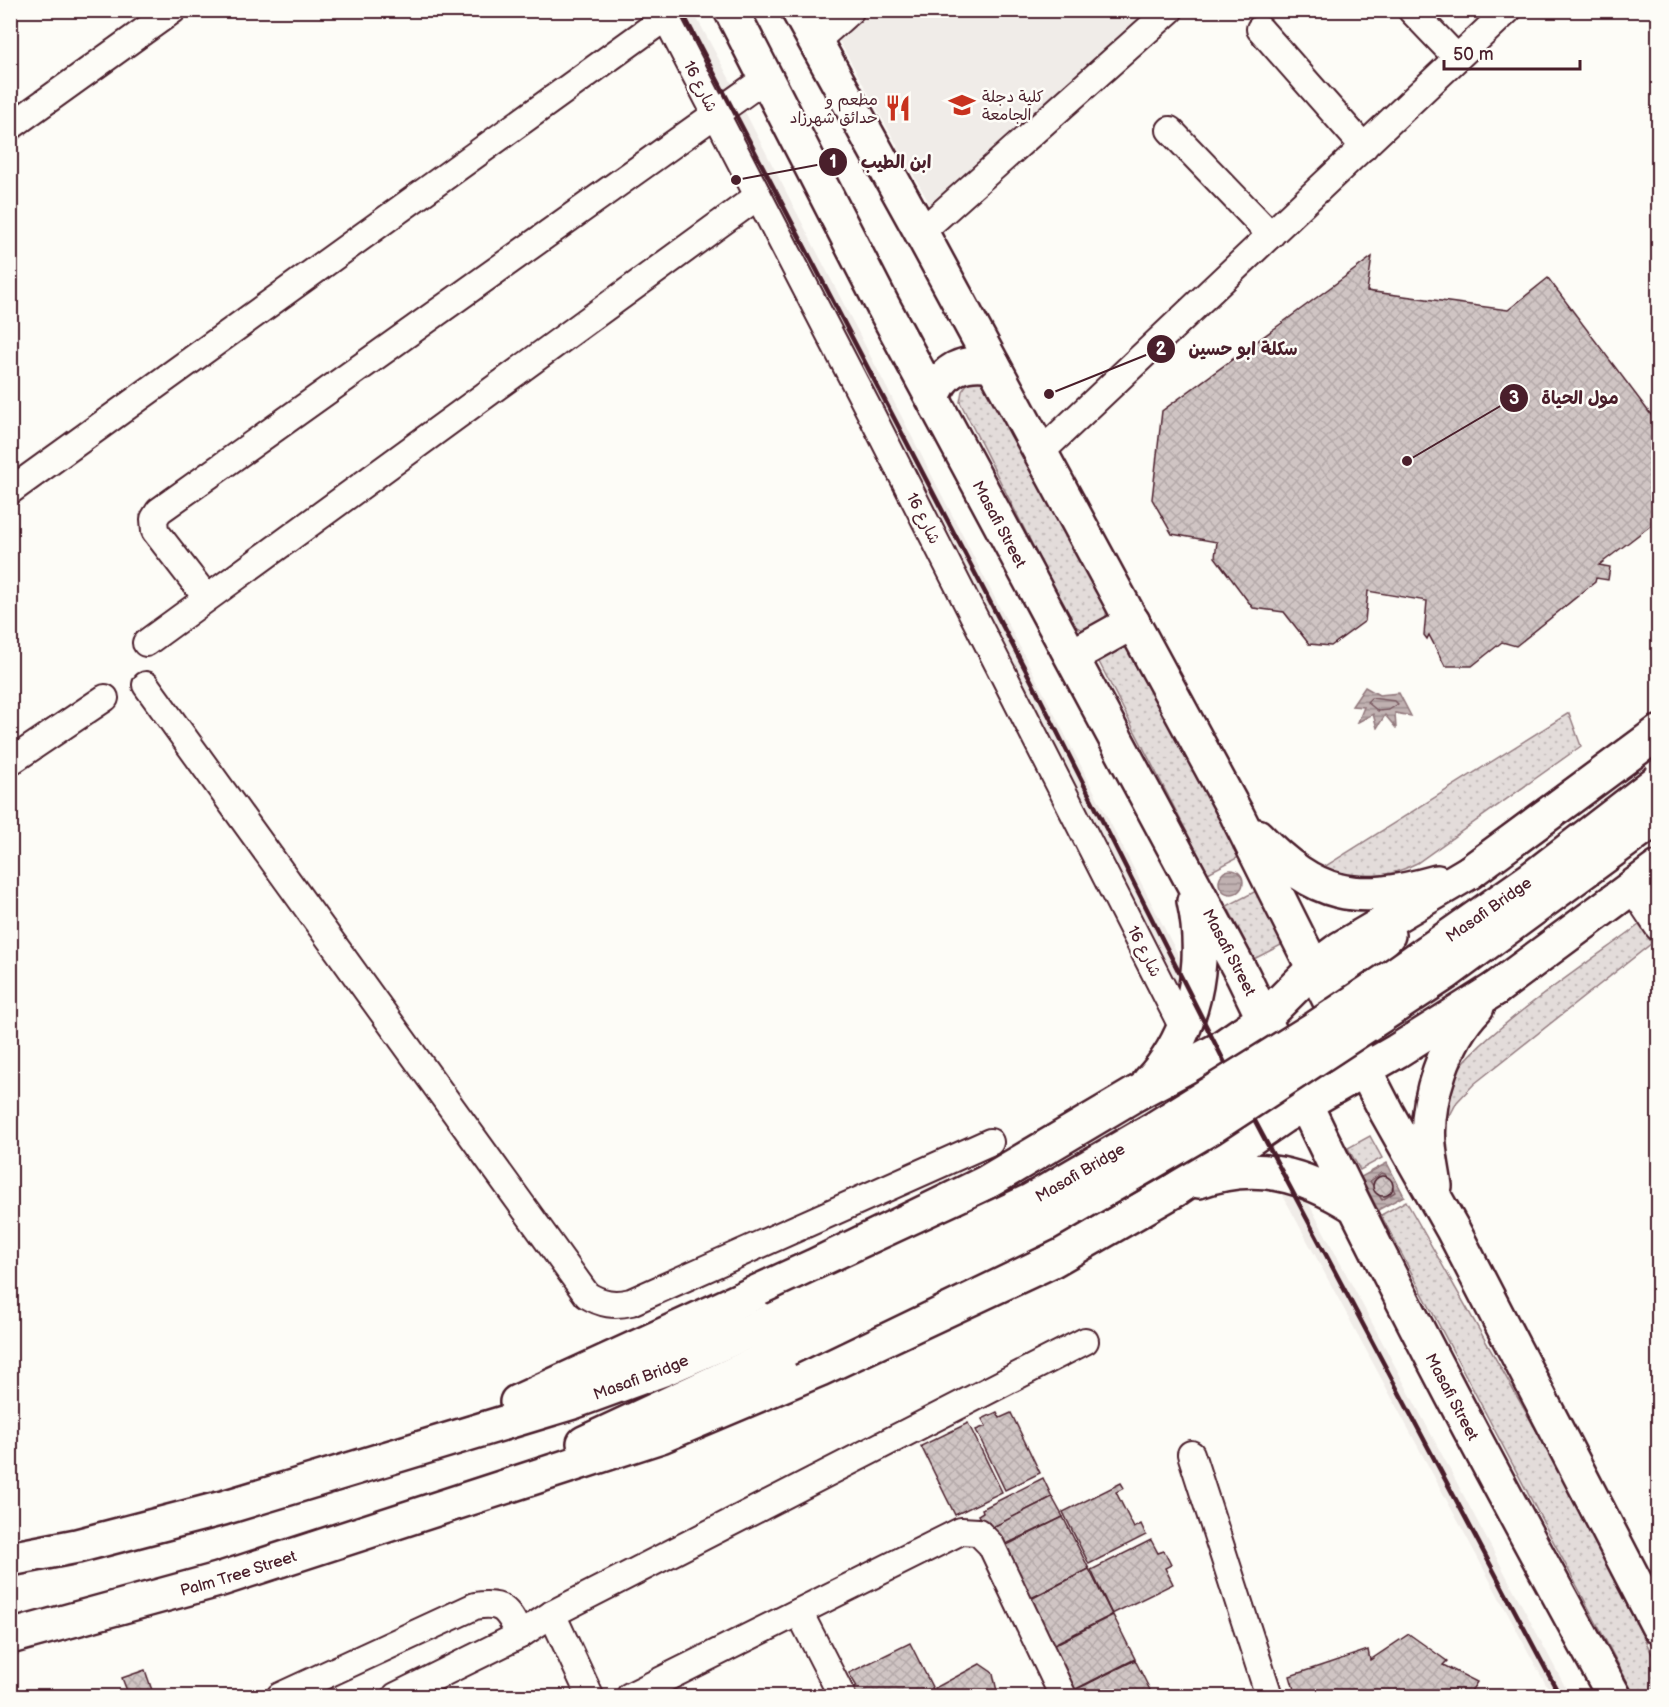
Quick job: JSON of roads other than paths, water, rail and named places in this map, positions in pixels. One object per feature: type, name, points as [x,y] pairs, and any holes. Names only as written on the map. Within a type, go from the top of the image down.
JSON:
[{"type":"main road","name":"Masafi Street","points":[[731,10],[910,356],[1072,656],[1268,1028]]},
{"type":"main road","points":[[798,10],[1237,815],[1330,1001],[1369,952],[1425,904],[1659,733]]},
{"type":"main road","points":[[910,356],[925,360],[949,356],[963,346],[973,329]]},
{"type":"main road","points":[[933,398],[938,385],[954,368],[977,363],[993,365]]},
{"type":"main road","points":[[1072,656],[1133,622]]},
{"type":"main road","name":"Masafi Bridge","points":[[462,1498],[780,1335],[1030,1201],[1152,1130],[1298,1039],[1402,969],[1531,879],[1659,781]]},
{"type":"main road","points":[[1237,815],[1281,861],[1312,882],[1341,891],[1370,896],[1409,890],[1470,872]]},
{"type":"main road","name":"Masafi Bridge","points":[[438,1441],[583,1398],[666,1368],[780,1335],[1044,1225],[1209,1128],[1446,973],[1659,816]]},
{"type":"main road","points":[[462,1498],[661,1436],[820,1369],[1053,1260],[1185,1184],[1260,1131],[1304,1094],[1361,1061],[1464,1009],[1495,989],[1659,868]]},
{"type":"main road","points":[[1147,1088],[1173,1051],[1183,1028],[1190,1010],[1199,966],[1198,922],[1189,879]]},
{"type":"main road","points":[[10,1559],[77,1546],[223,1508],[438,1441],[543,1389],[814,1266],[987,1182],[1147,1088],[1218,1050],[1268,1028],[1314,968],[1341,948],[1425,904]]},
{"type":"main road","points":[[1391,960],[1395,941],[1425,904]]},
{"type":"main road","points":[[1453,1230],[1434,1176],[1429,1143],[1432,1101],[1451,1045],[1467,1017],[1495,989]]},
{"type":"main road","points":[[1424,1006],[1464,1009]]},
{"type":"main road","points":[[1361,1061],[1453,1230],[1659,1626]]},
{"type":"main road","points":[[1147,1088],[1176,1085],[1189,1091]]},
{"type":"main road","name":"Masafi Street","points":[[1304,1094],[1354,1206],[1496,1480],[1614,1696]]},
{"type":"main road","points":[[1185,1184],[1211,1145]]},
{"type":"main road","points":[[1185,1184],[1217,1175],[1253,1171],[1282,1174],[1323,1187],[1354,1206]]},
{"type":"main road","name":"Palm Tree Street","points":[[10,1636],[218,1580],[462,1498]]},
{"type":"street","points":[[10,127],[173,10]]},
{"type":"street","points":[[814,42],[851,10]]},
{"type":"street","points":[[921,232],[1170,10]]},
{"type":"street","points":[[1411,10],[1457,58]]},
{"type":"street","points":[[1041,452],[1508,10]]},
{"type":"street","points":[[15,479],[664,14]]},
{"type":"street","name":"شارع 16","points":[[664,14],[1183,1028]]},
{"type":"street","points":[[1260,29],[1364,147]]},
{"type":"street","points":[[206,597],[155,531],[154,519],[159,511],[715,112],[766,78]]},
{"type":"street","points":[[1170,130],[1272,235]]},
{"type":"street","points":[[146,643],[758,196]]},
{"type":"street","points":[[146,685],[587,1295],[610,1305],[631,1302],[990,1142]]},
{"type":"street","points":[[10,762],[105,698]]},
{"type":"street","points":[[1632,888],[1659,927]]},
{"type":"street","points":[[398,1696],[520,1635],[552,1614],[1085,1341]]},
{"type":"street","points":[[1191,1454],[1269,1696]]},
{"type":"street","points":[[630,1696],[961,1531],[978,1532],[991,1545],[1063,1696]]},
{"type":"street","points":[[280,1696],[475,1606],[499,1605],[509,1612],[520,1635]]},
{"type":"street","points":[[799,1612],[842,1696]]},
{"type":"street","points":[[552,1614],[590,1696]]},
{"type":"water","points":[[1365,687],[1379,695],[1399,693],[1411,716],[1395,713],[1396,728],[1385,715],[1377,728],[1373,714],[1358,722],[1364,707],[1352,706]]},
{"type":"water","points":[[1231,870],[1236,871],[1242,877],[1242,887],[1236,893],[1231,894],[1226,893],[1220,887],[1219,882],[1220,877],[1226,871]]},
{"type":"water","points":[[1387,1163],[1404,1196],[1378,1210],[1361,1177]]},
{"type":"railway","points":[[681,10],[1035,688],[1227,1067]]},
{"type":"railway","points":[[1254,1119],[1560,1696]]},
{"type":"place","name":"كلية دجلة الجامعة","points":[[962,105]]},
{"type":"place","name":"مطعم و حدائق شهرزاد","points":[[898,108]]},
{"type":"place","name":"ابن الطيب","points":[[736,180]]},
{"type":"place","name":"سكلة ابو حسين","points":[[1049,394]]},
{"type":"place","name":"مول الحياة","points":[[1407,461]]}]
